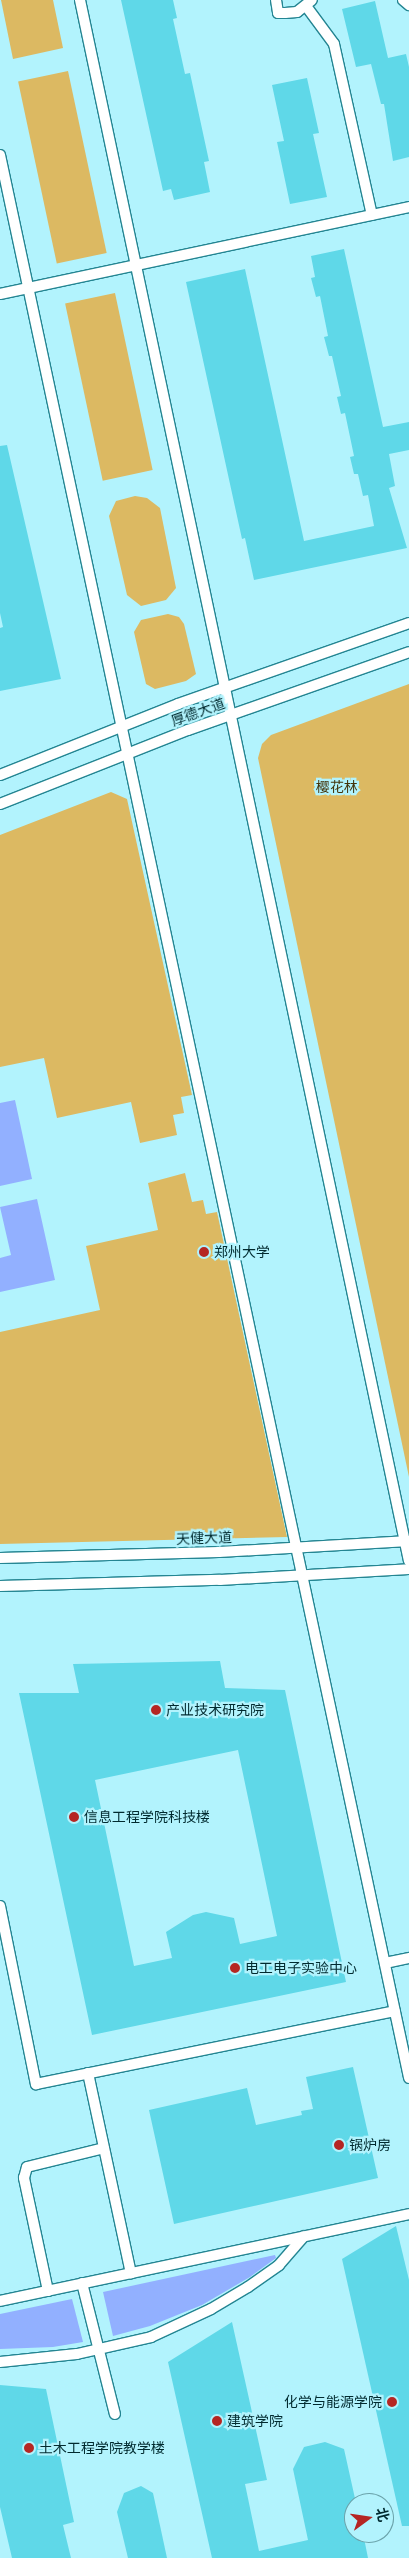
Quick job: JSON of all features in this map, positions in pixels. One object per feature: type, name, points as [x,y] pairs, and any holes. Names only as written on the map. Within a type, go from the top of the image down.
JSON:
[{"type":"lane","points":[[80,0],[407,1541],[409,1561]]},
{"type":"lane","points":[[276,0],[278,13],[297,12],[309,3],[334,44],[372,215]]},
{"type":"lane","points":[[403,0],[409,5]]},
{"type":"lane","points":[[0,155],[409,2078]]},
{"type":"lane","points":[[0,294],[409,207]]},
{"type":"lane","name":"厚德大道","points":[[0,775],[225,688],[409,623]]},
{"type":"lane","name":"厚德大道","points":[[0,804],[231,715],[409,652]]},
{"type":"lane","name":"天健大道","points":[[0,1558],[407,1541]]},
{"type":"lane","points":[[0,1586],[302,1575],[409,1569]]},
{"type":"lane","points":[[0,1906],[36,2084],[395,2011]]},
{"type":"lane","points":[[385,1963],[409,1958]]},
{"type":"lane","points":[[88,2073],[131,2273]]},
{"type":"lane","points":[[48,2290],[24,2178],[27,2167],[104,2148]]},
{"type":"lane","points":[[0,2301],[409,2214]]},
{"type":"lane","points":[[0,2362],[99,2350],[151,2337],[210,2309],[279,2265],[304,2236]]},
{"type":"lane","points":[[82,2283],[115,2414]]},
{"type":"green space","points":[[1,0],[53,0],[63,48],[13,59]]},
{"type":"green space","points":[[68,71],[107,253],[57,264],[18,82]]},
{"type":"green space","points":[[115,293],[153,470],[103,481],[65,304]]},
{"type":"green space","points":[[135,496],[147,498],[160,508],[176,588],[166,600],[141,606],[127,595],[109,516],[116,501]]},
{"type":"green space","points":[[168,614],[179,617],[184,624],[196,674],[186,681],[155,689],[146,684],[134,632],[141,620]]},
{"type":"green space","name":"樱花林","points":[[409,684],[409,1477],[258,758],[262,744],[271,735]]},
{"type":"green space","points":[[111,792],[127,799],[192,1095],[181,1097],[184,1113],[173,1115],[177,1135],[140,1143],[131,1102],[57,1118],[44,1058],[0,1067],[0,835]]},
{"type":"green space","points":[[185,1173],[192,1202],[203,1200],[206,1214],[217,1212],[287,1537],[0,1544],[0,1332],[100,1310],[86,1246],[158,1230],[148,1183]]},
{"type":"water","points":[[15,1100],[32,1179],[0,1186],[0,1103]]},
{"type":"water","points":[[37,1199],[55,1280],[0,1292],[0,1258],[11,1255],[0,1207]]},
{"type":"water","points":[[275,2255],[276,2258],[250,2277],[202,2305],[150,2326],[113,2336],[103,2292]]},
{"type":"water","points":[[72,2299],[83,2342],[53,2347],[0,2349],[0,2314]]},
{"type":"building","points":[[121,0],[173,0],[177,18],[173,19],[185,74],[190,73],[209,161],[204,162],[210,192],[174,200],[171,189],[163,191]]},
{"type":"building","points":[[375,1],[388,58],[406,54],[409,67],[409,157],[393,161],[384,104],[381,104],[371,64],[356,67],[342,9]]},
{"type":"building","points":[[307,78],[319,133],[313,134],[327,197],[290,204],[277,142],[284,141],[272,85]]},
{"type":"building","points":[[344,249],[383,427],[409,422],[409,450],[389,454],[395,486],[389,488],[407,548],[254,580],[245,538],[242,539],[186,282],[245,269],[304,541],[374,526],[368,495],[363,496],[358,474],[354,474],[350,457],[354,456],[345,413],[341,414],[337,397],[341,396],[332,356],[329,356],[324,337],[328,336],[320,296],[316,297],[311,278],[315,277],[311,256]]},
{"type":"building","points":[[7,445],[61,679],[0,691],[0,628],[3,627],[0,613],[0,446]]},
{"type":"building","points":[[220,1661],[225,1688],[285,1690],[346,1982],[92,2035],[19,1693],[79,1693],[73,1664]],"holes":[[[238,1750],[277,1936],[240,1944],[234,1918],[206,1912],[193,1915],[166,1932],[172,1958],[134,1966],[95,1780]]]},
{"type":"building","points":[[353,2067],[378,2178],[174,2224],[149,2110],[247,2088],[256,2125],[302,2115],[301,2111],[313,2109],[306,2077]]},
{"type":"building","name":"化学与能源学院","points":[[396,2226],[409,2280],[409,2526],[402,2526],[342,2259]]},
{"type":"building","name":"建筑学院","points":[[232,2322],[267,2480],[245,2484],[259,2551],[308,2540],[293,2469],[304,2447],[325,2442],[344,2449],[354,2493],[344,2493],[344,2543],[365,2543],[368,2558],[212,2558],[168,2362]]},
{"type":"building","name":"土木工程学院教学楼","points":[[0,2385],[46,2389],[74,2522],[63,2525],[71,2558],[12,2558],[0,2507]]},
{"type":"building","points":[[141,2486],[153,2493],[167,2558],[128,2558],[117,2512],[124,2493]]},
{"type":"place","name":"郑州大学","points":[[204,1252]]},
{"type":"place","name":"产业技术研究院","points":[[156,1710]]},
{"type":"place","name":"信息工程学院科技楼","points":[[74,1817]]},
{"type":"place","name":"电工电子实验中心","points":[[235,1968]]},
{"type":"place","name":"锅炉房","points":[[339,2145]]},
{"type":"place","name":"化学与能源学院","points":[[392,2402]]},
{"type":"place","name":"建筑学院","points":[[217,2421]]},
{"type":"place","name":"土木工程学院教学楼","points":[[29,2448]]}]
